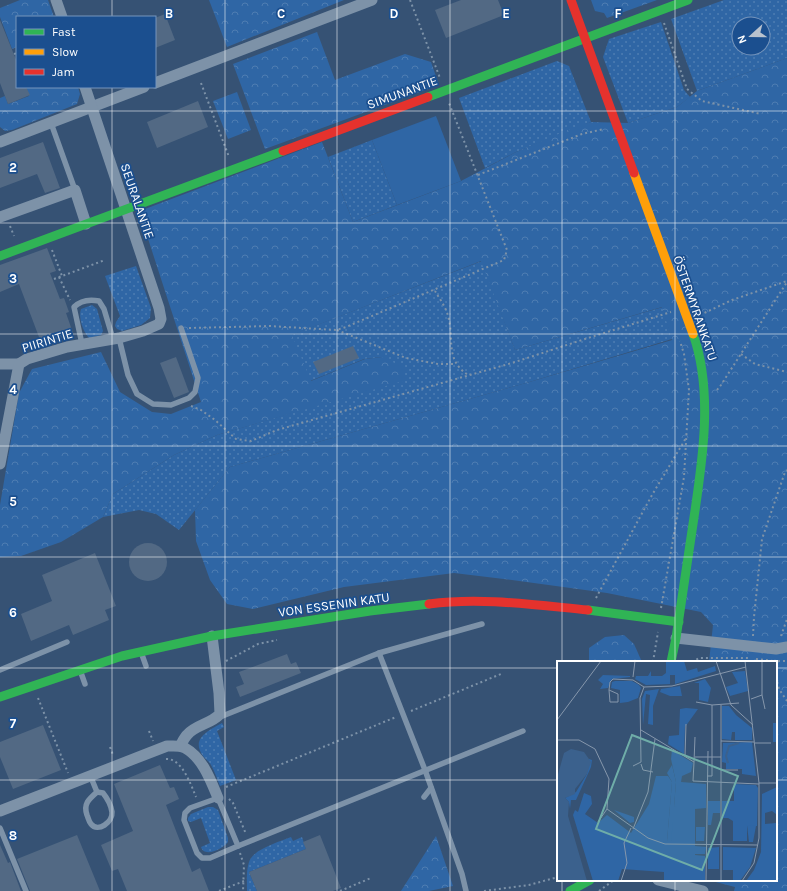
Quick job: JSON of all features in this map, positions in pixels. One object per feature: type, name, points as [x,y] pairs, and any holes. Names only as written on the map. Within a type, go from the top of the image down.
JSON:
[{"type":"street","points":[[56,0],[62,16]]},
{"type":"street","points":[[156,83],[372,0]]},
{"type":"street","name":"ÖSTERMYRANKATU","points":[[571,0],[586,37],[696,342],[703,370],[705,400],[699,483],[679,622],[671,661]]},
{"type":"street","name":"SIMUNANTIE","points":[[0,256],[688,0]]},
{"type":"street","name":"SEURALANTIE","points":[[85,88],[125,209],[160,308],[161,319],[159,324]]},
{"type":"street","points":[[0,142],[141,88]]},
{"type":"street","points":[[3,216],[74,190],[86,224]]},
{"type":"street","name":"PIIRINTIE","points":[[0,464],[1,448],[19,364],[27,359],[67,347],[116,338],[143,331],[159,324]]},
{"type":"street","points":[[0,364],[19,364]]},
{"type":"street","name":"VON ESSENIN KATU","points":[[0,697],[122,656],[212,636],[370,611],[451,601],[517,603],[590,610],[679,622]]},
{"type":"street","points":[[180,746],[187,735],[216,719],[220,714],[212,636]]},
{"type":"street","points":[[676,638],[782,648]]},
{"type":"street","points":[[0,811],[167,746],[180,746],[186,748],[194,755],[204,767],[219,792]]},
{"type":"street","points":[[570,891],[588,881]]},
{"type":"street","points":[[662,881],[703,891]]},
{"type":"lane","points":[[51,122],[74,190]]},
{"type":"lane","points":[[82,344],[74,306],[90,299],[98,301],[104,309],[116,338],[136,394],[153,404],[171,405],[189,398],[195,392],[198,378],[180,328]]},
{"type":"lane","points":[[216,719],[379,653],[482,624]]},
{"type":"lane","points":[[0,670],[67,642]]},
{"type":"lane","points":[[141,652],[146,666]]},
{"type":"lane","points":[[379,653],[425,770],[462,874],[466,891]]},
{"type":"lane","points":[[80,670],[85,684]]},
{"type":"lane","points":[[238,846],[219,792],[190,808],[185,813],[184,820],[197,853],[202,858],[210,858],[523,731]]},
{"type":"lane","points":[[90,775],[97,792]]},
{"type":"lane","points":[[424,797],[431,788]]},
{"type":"lane","points":[[97,792],[103,792],[107,798],[112,813],[110,820],[100,827],[90,824],[85,809],[87,803],[97,792]]},
{"type":"lane","points":[[0,828],[26,891]]},
{"type":"path","points":[[336,330],[504,260],[507,250],[410,0]]},
{"type":"path","points":[[660,10],[687,89],[702,101],[761,114]]},
{"type":"path","points":[[201,83],[227,152]]},
{"type":"path","points":[[478,175],[582,134],[604,129],[602,122]]},
{"type":"path","points":[[3,216],[19,249]]},
{"type":"path","points":[[48,238],[66,294]]},
{"type":"path","points":[[54,279],[105,260]]},
{"type":"path","points":[[688,320],[732,300],[787,282]]},
{"type":"path","points":[[705,400],[722,385],[787,282]]},
{"type":"path","points":[[435,290],[448,314],[451,345],[456,364],[461,371],[468,375]]},
{"type":"path","points":[[181,401],[201,410],[236,438],[251,441],[277,430],[512,363],[671,312],[674,318]]},
{"type":"path","points":[[180,328],[269,326],[336,330],[406,358],[438,364],[456,364]]},
{"type":"path","points":[[654,661],[659,619],[684,477],[689,390],[684,354],[680,339]]},
{"type":"path","points":[[741,354],[755,364],[787,372]]},
{"type":"path","points":[[590,610],[652,495],[687,436]]},
{"type":"path","points":[[753,646],[754,617],[762,539],[773,505],[787,470]]},
{"type":"path","points":[[782,648],[787,619]]},
{"type":"path","points":[[653,632],[657,640]]},
{"type":"path","points":[[215,663],[226,662],[258,644],[283,639]]},
{"type":"path","points":[[694,661],[699,658],[722,657],[787,661]]},
{"type":"path","points":[[777,666],[778,661]]},
{"type":"path","points":[[191,798],[219,792],[500,674]]},
{"type":"path","points":[[777,681],[779,689],[787,701]]},
{"type":"path","points":[[33,685],[70,776]]},
{"type":"path","points":[[153,742],[159,740]]},
{"type":"path","points":[[165,759],[170,759],[179,764],[186,774],[196,797]]},
{"type":"path","points":[[219,792],[225,795],[233,803],[252,850],[240,855]]},
{"type":"path","points":[[238,846],[244,865],[243,891]]},
{"type":"path","points":[[484,891],[529,885],[557,877]]},
{"type":"path","points":[[340,891],[371,878]]},
{"type":"path","points":[[219,891],[244,881]]},
{"type":"path","points":[[599,891],[613,881]]},
{"type":"green space","points":[[20,0],[48,0],[54,16],[16,16],[16,47],[12,49],[0,17],[0,8]]},
{"type":"green space","points":[[209,0],[344,0],[227,47]]},
{"type":"green space","points":[[591,0],[657,0],[607,18],[604,13],[595,11]]},
{"type":"green space","points":[[724,0],[787,0],[787,58],[697,91],[671,19]]},
{"type":"green space","points":[[661,22],[684,90],[690,97],[677,107],[628,123],[603,57],[609,39]]},
{"type":"green space","points":[[317,32],[335,80],[405,54],[431,62],[439,85],[265,149],[233,64]]},
{"type":"green space","points":[[787,58],[787,891],[734,891],[735,887],[712,881],[777,881],[777,661],[709,661],[713,625],[701,612],[607,593],[454,573],[344,587],[253,609],[227,604],[210,580],[196,541],[195,510],[230,467],[672,340],[662,307],[515,350],[481,261],[292,335],[311,381],[365,359],[382,357],[405,368],[403,381],[217,435],[174,455],[113,494],[103,517],[61,542],[21,556],[0,557],[0,505],[19,393],[32,369],[101,352],[120,392],[152,412],[171,414],[201,402],[140,214],[145,209],[322,142],[353,222],[461,181],[516,152],[575,127],[591,122],[628,123],[677,107],[697,91]]},
{"type":"green space","points":[[557,61],[569,66],[591,122],[516,152],[485,168],[459,98]]},
{"type":"green space","points":[[26,88],[78,88],[80,94],[77,104],[12,130],[5,131],[0,127],[0,98],[5,96],[8,104],[29,96]]},
{"type":"green space","points":[[237,92],[251,130],[228,139],[213,101]]},
{"type":"green space","points":[[436,116],[461,181],[397,205],[372,140]]},
{"type":"green space","points":[[372,140],[397,205],[353,222],[328,157]]},
{"type":"green space","points":[[482,261],[515,350],[663,307],[672,339],[526,383],[230,467],[179,530],[156,514],[139,510],[103,517],[113,494],[174,455],[217,435],[321,404],[382,357],[364,359],[310,381],[291,335]]},
{"type":"green space","points":[[136,266],[151,308],[150,318],[141,325],[122,331],[117,329],[115,326],[120,316],[105,276]]},
{"type":"green space","points":[[92,305],[97,309],[103,331],[101,335],[89,338],[82,324],[80,312],[81,309]]},
{"type":"green space","points":[[624,635],[634,644],[642,661],[589,661],[589,648],[605,637]]},
{"type":"green space","points":[[222,723],[224,727],[217,731],[236,780],[220,786],[211,765],[200,750],[199,744],[203,735]]},
{"type":"green space","points":[[208,807],[213,807],[218,810],[228,842],[218,850],[206,852],[201,847],[210,843],[201,818],[191,822],[188,821],[188,818],[191,814]]},
{"type":"green space","points":[[436,836],[453,886],[429,891],[401,891]]},
{"type":"green space","points":[[291,837],[293,841],[302,837],[306,849],[249,872],[257,891],[247,891],[247,869],[251,857],[267,846]]},
{"type":"building","points":[[461,0],[498,0],[504,15],[446,38],[435,10]]},
{"type":"building","points":[[165,14],[175,40],[156,48],[156,18]]},
{"type":"building","points":[[0,20],[16,60],[16,88],[26,88],[30,95],[8,104],[0,83]]},
{"type":"building","points":[[198,101],[208,127],[157,148],[147,122]]},
{"type":"building","points":[[43,142],[60,188],[45,193],[37,174],[0,188],[0,158]]},
{"type":"building","points":[[47,248],[56,271],[50,273],[60,299],[64,298],[69,312],[66,313],[73,333],[42,345],[19,284],[0,292],[0,265]]},
{"type":"building","points":[[353,346],[359,358],[319,374],[313,362]]},
{"type":"building","points":[[176,357],[189,392],[174,398],[160,363]]},
{"type":"building","points":[[144,543],[152,543],[159,546],[164,551],[167,562],[164,573],[159,578],[152,581],[144,581],[137,578],[132,573],[129,566],[129,558],[132,551],[137,546]]},
{"type":"building","points":[[95,553],[116,606],[105,610],[109,620],[73,635],[69,625],[31,641],[21,614],[52,601],[42,575]]},
{"type":"building","points":[[287,654],[291,664],[296,662],[301,673],[240,697],[236,687],[244,684],[239,672]]},
{"type":"building","points":[[43,725],[61,770],[13,789],[0,757],[0,742]]},
{"type":"building","points":[[160,765],[170,788],[174,787],[179,799],[166,805],[192,872],[200,868],[209,891],[127,891],[118,869],[112,871],[101,845],[133,831],[114,784]]},
{"type":"building","points":[[77,835],[100,891],[30,891],[17,859]]},
{"type":"building","points":[[320,835],[341,888],[333,891],[257,891],[249,872],[306,849],[303,842]]},
{"type":"building","points":[[0,845],[8,863],[10,862],[21,891],[0,891]]},
{"type":"traffic: fast","points":[[428,97],[688,0]]},
{"type":"traffic: fast","points":[[0,256],[283,151]]},
{"type":"traffic: fast","points":[[671,661],[700,477],[704,428],[705,404],[703,380],[693,334]]},
{"type":"traffic: fast","points":[[0,697],[122,656],[212,636],[370,611],[429,604]]},
{"type":"traffic: fast","points":[[588,610],[679,622]]},
{"type":"traffic: fast","points":[[570,891],[588,881]]},
{"type":"traffic: slow","points":[[634,173],[693,334]]},
{"type":"traffic: jam","points":[[571,0],[634,173]]},
{"type":"traffic: jam","points":[[283,151],[428,97]]},
{"type":"traffic: jam","points":[[429,604],[468,601],[528,604],[588,610]]}]
